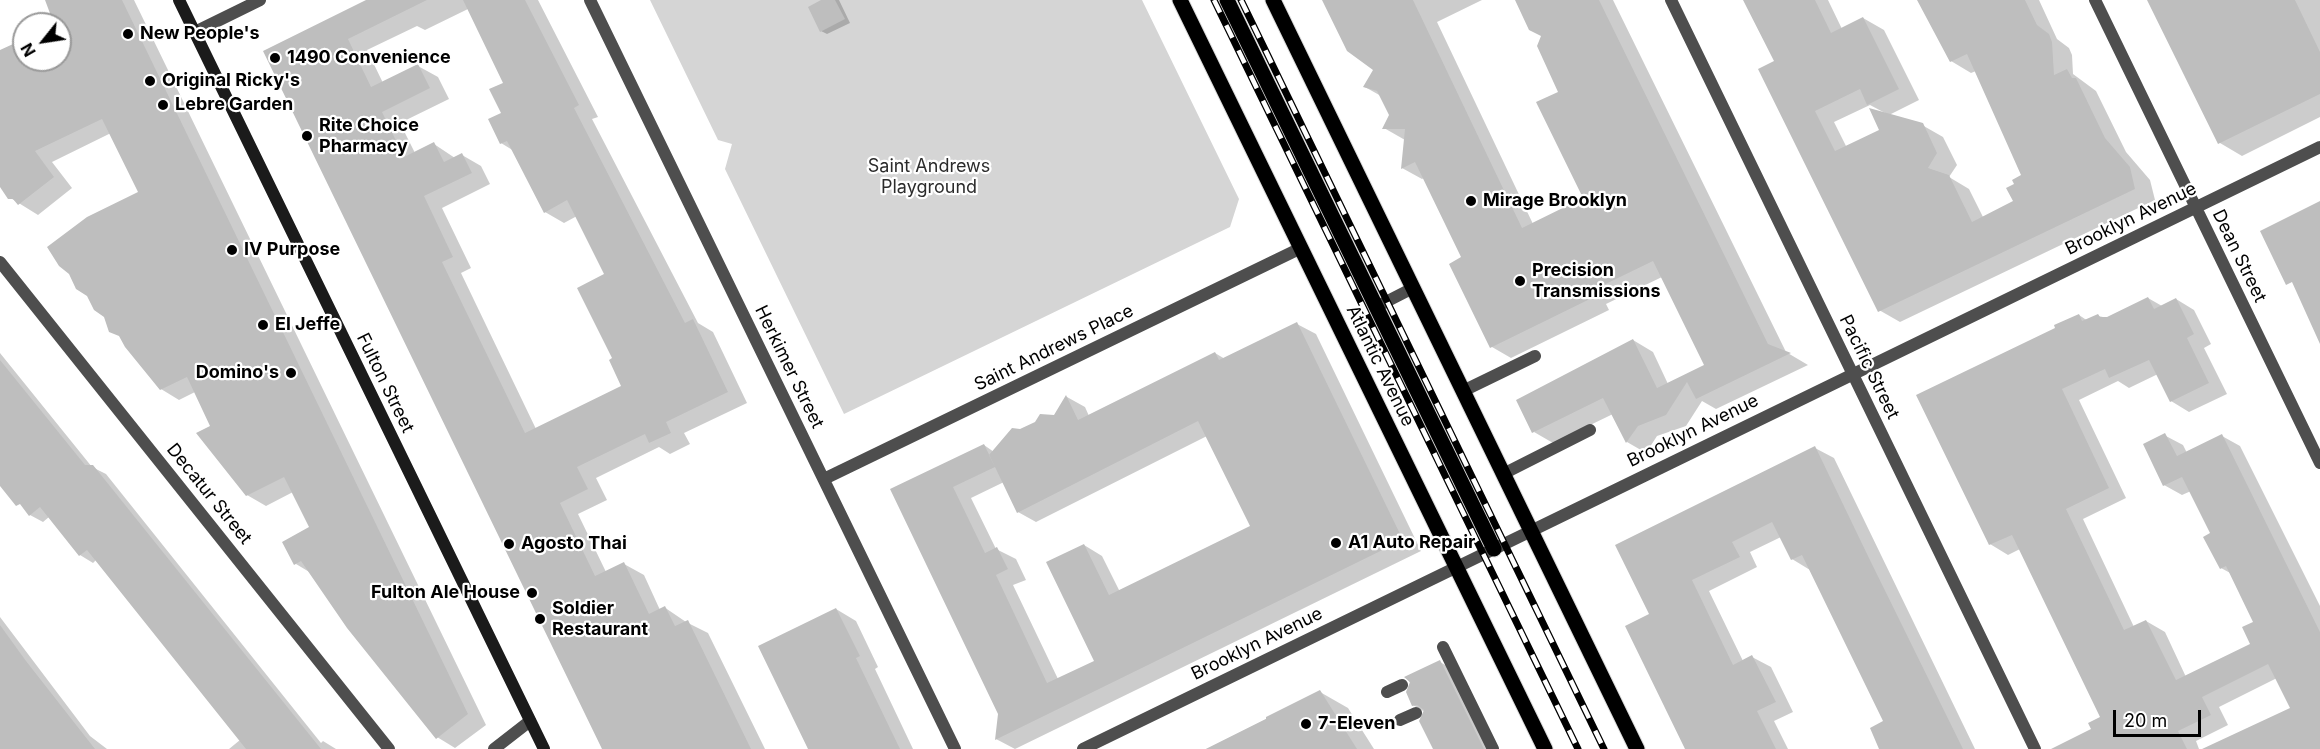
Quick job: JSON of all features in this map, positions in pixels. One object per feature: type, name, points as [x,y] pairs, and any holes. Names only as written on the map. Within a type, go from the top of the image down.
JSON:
[{"type":"main road","name":"Fulton Street","points":[[179,0],[544,749]]},
{"type":"main road","name":"Atlantic Avenue","points":[[1180,0],[1545,749]]},
{"type":"main road","points":[[1227,0],[1494,549]]},
{"type":"main road","points":[[1273,0],[1637,749]]},
{"type":"street","points":[[195,33],[260,0]]},
{"type":"street","name":"Herkimer Street","points":[[591,0],[955,749]]},
{"type":"street","name":"Pacific Street","points":[[1671,0],[2035,749]]},
{"type":"street","name":"Dean Street","points":[[2095,0],[2320,463]]},
{"type":"street","name":"Brooklyn Avenue","points":[[1083,749],[2320,147]]},
{"type":"street","name":"Saint Andrews Place","points":[[824,479],[1301,248]]},
{"type":"street","name":"Decatur Street","points":[[0,262],[389,749]]},
{"type":"street","points":[[1376,307],[1413,288]]},
{"type":"street","points":[[1463,391],[1535,356]]},
{"type":"street","points":[[1503,474],[1590,430]]},
{"type":"street","points":[[1443,647],[1446,663],[1478,728],[1493,749]]},
{"type":"street","points":[[1387,692],[1402,685]]},
{"type":"street","points":[[1400,720],[1416,713]]},
{"type":"street","points":[[494,749],[530,721]]},
{"type":"green space","name":"Saint Andrews Playground","points":[[650,0],[1142,0],[1239,199],[1230,227],[844,414],[725,169],[732,144],[718,140]]},
{"type":"building","points":[[45,0],[122,0],[468,714],[436,739],[347,628],[301,561],[294,565],[282,542],[309,527],[284,477],[246,496],[196,433],[210,426],[187,377],[160,390],[125,347],[119,336],[109,332],[104,317],[94,310],[87,296],[76,289],[69,274],[59,266],[47,247],[87,217],[138,192],[102,119],[35,151],[54,177],[18,205],[13,199],[8,199],[0,187],[0,50],[12,44],[12,72],[72,72],[72,12],[50,12]]},
{"type":"building","points":[[366,0],[427,0],[348,39],[371,87],[418,64],[430,88],[382,112],[404,157],[434,142],[444,162],[462,153],[472,173],[424,196],[453,257],[442,262],[525,433],[621,386],[609,360],[612,358],[577,288],[604,274],[567,200],[544,213],[507,141],[500,144],[488,119],[501,113],[489,89],[503,83],[463,0],[525,0],[579,105],[574,108],[685,323],[693,319],[728,392],[666,422],[671,433],[649,443],[645,434],[577,467],[588,489],[560,503],[595,576],[624,562],[649,614],[665,606],[675,626],[688,620],[751,749],[602,749],[263,51]]},
{"type":"building","points":[[821,0],[835,0],[845,19],[820,32],[808,7]]},
{"type":"building","points":[[1322,0],[1413,0],[1522,228],[1583,198],[1536,102],[1558,92],[1537,46],[1541,36],[1529,30],[1515,0],[1599,0],[1768,344],[1791,353],[1696,399],[1687,382],[1666,415],[1638,426],[1626,443],[1603,398],[1532,433],[1516,400],[1633,339],[1657,388],[1704,365],[1653,261],[1587,293],[1590,299],[1490,348],[1449,264],[1461,257],[1415,162],[1401,169],[1405,129],[1382,129],[1389,115],[1377,91],[1363,87],[1373,70],[1347,51]]},
{"type":"building","points":[[1743,0],[1815,0],[1831,33],[1863,17],[1899,89],[1867,105],[1860,89],[1815,111],[1835,151],[1879,130],[1869,108],[1923,123],[1937,153],[1928,168],[1949,175],[1972,222],[2013,201],[2006,188],[2014,184],[2012,180],[2021,175],[1967,54],[1950,62],[1917,0],[2025,0],[2037,25],[2049,34],[2052,42],[2054,75],[2067,69],[2072,78],[2076,78],[2105,138],[2130,167],[2135,189],[1878,312],[1758,69],[1774,61]]},
{"type":"building","points":[[2147,0],[2295,0],[2320,52],[2320,94],[2218,144]]},
{"type":"building","points":[[2320,201],[2320,344],[2292,282],[2286,285],[2260,231]]},
{"type":"building","points":[[2148,297],[2154,309],[2176,298],[2194,334],[2187,338],[2209,383],[2170,402],[2149,360],[2109,378],[2105,369],[2062,389],[2109,488],[2066,509],[2124,630],[2146,620],[2176,680],[2250,644],[2242,627],[2253,622],[2226,566],[2220,569],[2203,537],[2210,533],[2182,477],[2163,486],[2143,444],[2165,433],[2177,456],[2222,434],[2320,632],[2320,749],[2202,749],[2290,708],[2268,664],[2202,697],[2211,715],[2178,731],[2187,749],[2051,749],[2091,729],[2088,723],[2100,717],[2012,535],[1989,545],[1916,395],[2055,328],[2054,325],[2079,314],[2082,321],[2098,314],[2100,317],[2107,317]]},
{"type":"building","points":[[1297,322],[1403,540],[995,740],[998,714],[890,489],[984,444],[989,455],[1012,428],[1020,429],[1035,422],[1040,414],[1054,415],[1066,395],[1078,420],[1215,352],[1219,360]],"holes":[[[1198,421],[1250,526],[1109,595],[1084,544],[1046,562],[1094,661],[1047,683],[996,575],[1008,569],[997,547],[985,553],[953,487],[995,467],[1017,513]]]},
{"type":"building","points":[[0,360],[85,465],[93,465],[321,749],[246,749],[87,550],[79,556],[40,507],[29,516],[20,504],[16,506],[0,486]]},
{"type":"building","points":[[1815,446],[1963,749],[1879,749],[1870,728],[1883,721],[1802,555],[1791,560],[1772,522],[1732,542],[1740,557],[1692,580],[1733,665],[1752,655],[1776,702],[1757,711],[1776,749],[1685,749],[1625,626],[1649,614],[1615,545]]},
{"type":"building","points":[[836,608],[860,656],[856,658],[900,749],[808,749],[758,646]]},
{"type":"building","points":[[0,625],[26,661],[95,749],[0,749]]},
{"type":"building","points":[[1440,660],[1484,749],[1433,749],[1419,721],[1424,710],[1417,705],[1412,706],[1406,692],[1410,682],[1404,677]]},
{"type":"building","name":"7-Eleven","points":[[1320,690],[1357,749],[1206,749],[1266,719]]},
{"type":"railway","points":[[1214,0],[1578,749]]},
{"type":"railway","points":[[1241,0],[1604,749]]},
{"type":"place","name":"New People's","points":[[128,34]]},
{"type":"place","name":"1490 Convenience","points":[[275,58]]},
{"type":"place","name":"Original Ricky's","points":[[150,81]]},
{"type":"place","name":"Lebre Garden","points":[[163,105]]},
{"type":"place","name":"Rite Choice Pharmacy","points":[[307,136]]},
{"type":"place","name":"Mirage Brooklyn","points":[[1471,201]]},
{"type":"place","name":"IV Purpose","points":[[232,250]]},
{"type":"place","name":"Precision Transmissions","points":[[1520,281]]},
{"type":"place","name":"El Jeffe","points":[[263,325]]},
{"type":"place","name":"Domino's","points":[[291,373]]},
{"type":"place","name":"A1 Auto Repair","points":[[1336,543]]},
{"type":"place","name":"Agosto Thai","points":[[509,544]]},
{"type":"place","name":"Fulton Ale House","points":[[532,593]]},
{"type":"place","name":"Soldier Restaurant","points":[[540,619]]},
{"type":"place","name":"7-Eleven","points":[[1306,724]]}]
